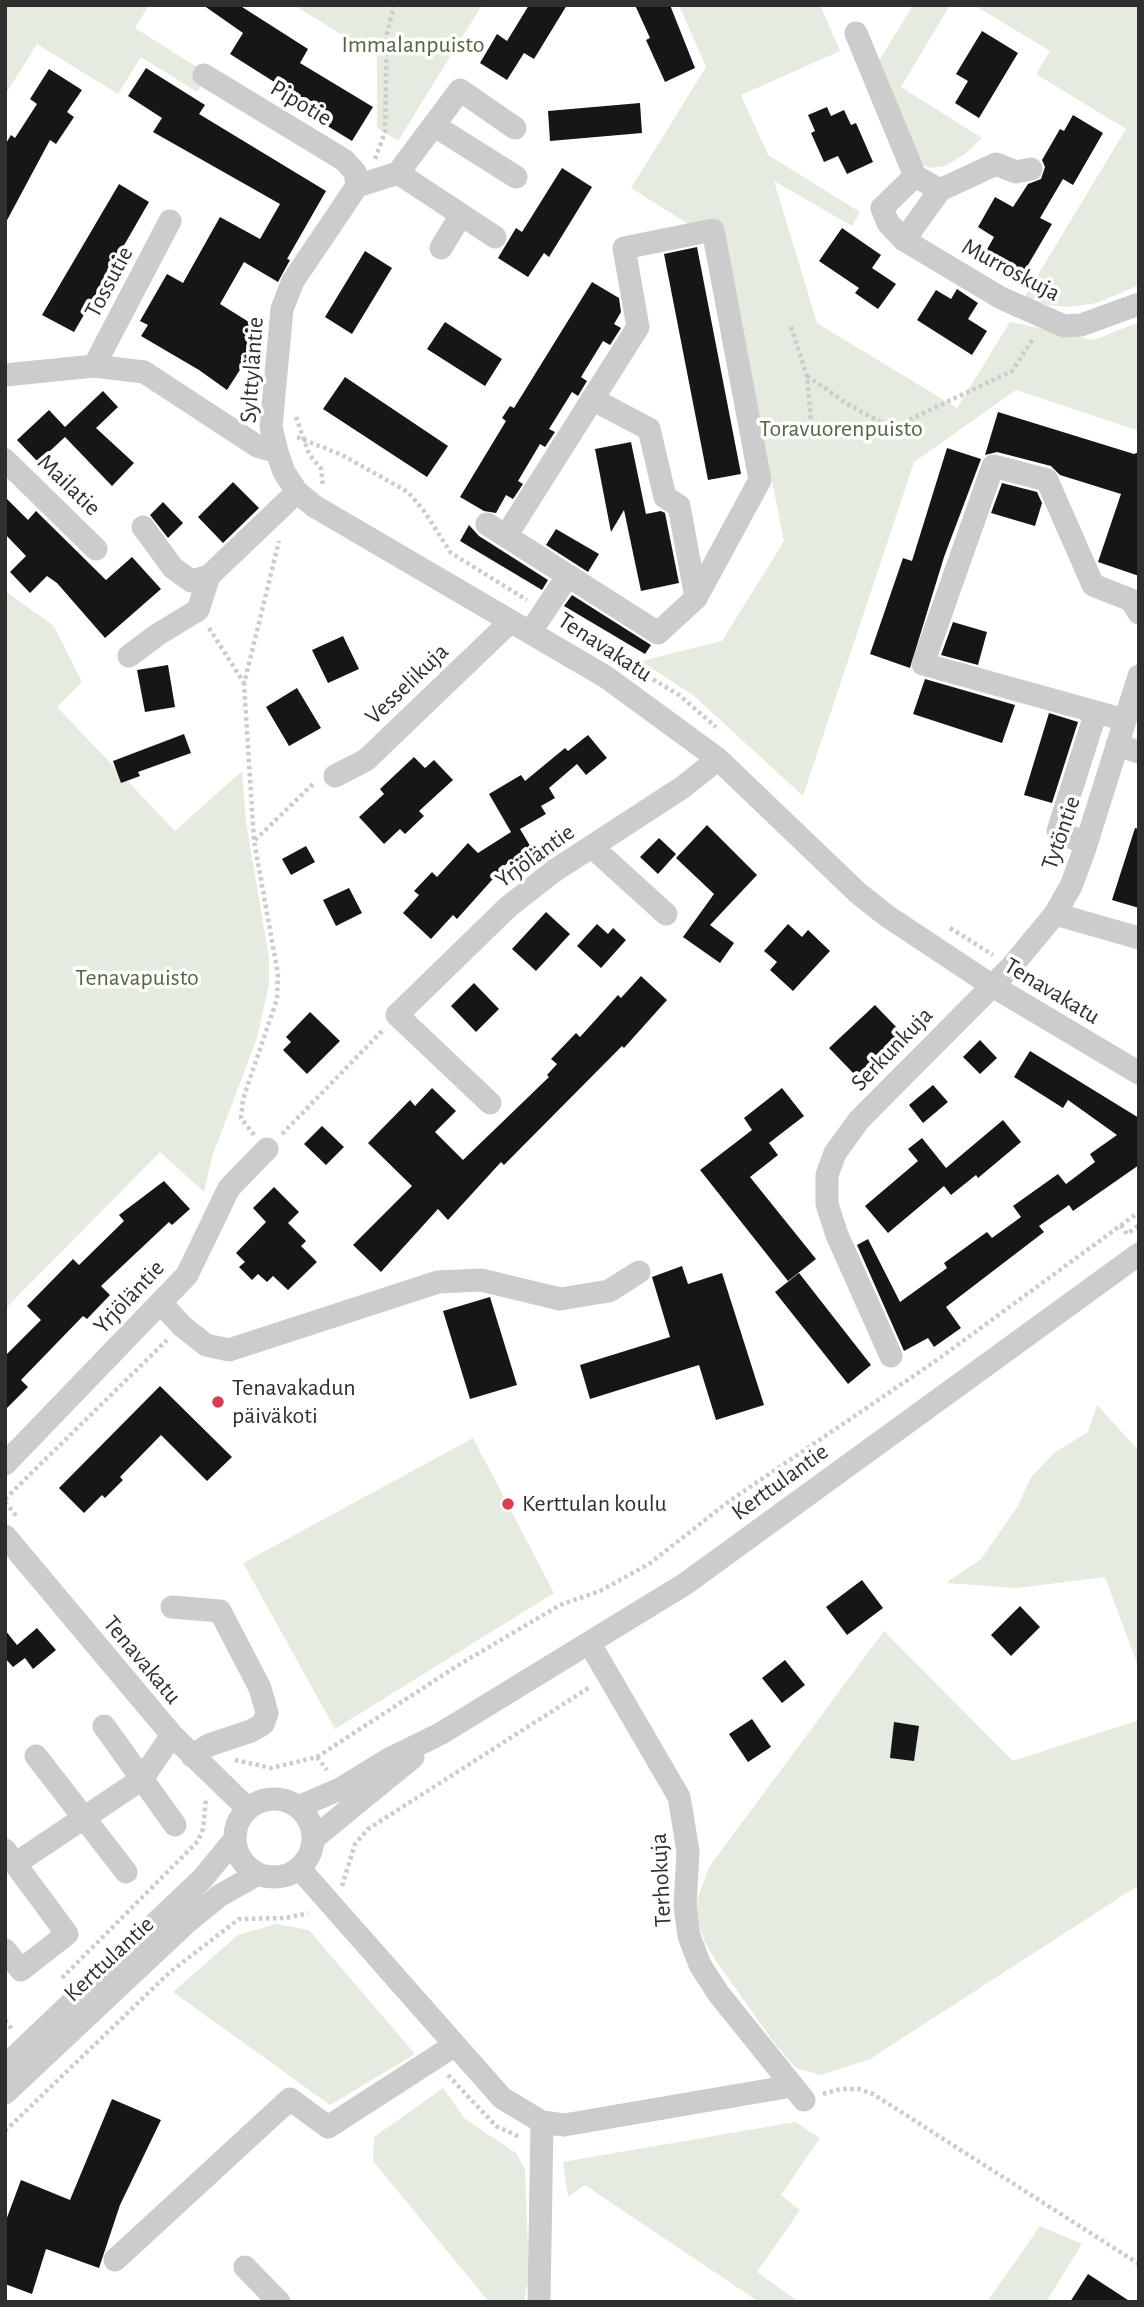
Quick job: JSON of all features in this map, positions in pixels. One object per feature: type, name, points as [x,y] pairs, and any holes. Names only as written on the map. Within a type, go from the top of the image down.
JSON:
[{"type":"street","points":[[856,33],[915,176],[940,190]]},
{"type":"street","name":"Pipotie","points":[[204,75],[344,160],[355,172],[357,187]]},
{"type":"street","points":[[357,187],[388,177],[435,126],[460,90],[515,128]]},
{"type":"street","points":[[435,126],[516,177]]},
{"type":"street","points":[[915,176],[882,208],[888,223],[904,240],[940,190],[996,164],[1016,172],[1031,169]]},
{"type":"street","points":[[388,177],[461,215],[495,237]]},
{"type":"street","name":"Sylttyläntie","points":[[277,452],[271,427],[282,309],[293,281],[357,187]]},
{"type":"street","points":[[441,247],[461,215]]},
{"type":"street","name":"Tossutie","points":[[94,366],[170,221]]},
{"type":"street","points":[[713,230],[760,480],[696,598],[658,633],[497,530],[592,400],[638,327],[624,248],[713,230]]},
{"type":"street","name":"Murroskuja","points":[[904,240],[1001,298],[1063,326],[1082,325],[1139,304]]},
{"type":"street","points":[[5,375],[94,366],[144,372],[257,446],[277,452],[284,472],[305,499],[209,576],[191,581],[173,568],[143,527]]},
{"type":"street","points":[[592,400],[649,429],[665,497],[679,506],[696,598]]},
{"type":"street","name":"Mailatie","points":[[5,460],[96,549]]},
{"type":"street","points":[[1125,720],[923,664],[993,466],[1047,480],[1093,585],[1131,600],[1139,614]]},
{"type":"street","name":"Tenavakatu","points":[[305,499],[606,677],[718,758],[858,893],[887,916],[991,985],[1139,1073]]},
{"type":"street","points":[[130,656],[157,635],[198,610],[209,576]]},
{"type":"street","name":"Vesselikuja","points":[[335,776],[366,760],[521,626],[567,577]]},
{"type":"street","name":"Tytöntie","points":[[991,985],[1012,966],[1055,914],[1071,886],[1086,844],[1128,749],[1125,720],[1139,676]]},
{"type":"street","points":[[1086,844],[1058,831],[1096,712]]},
{"type":"street","name":"Yrjöläntie","points":[[490,1103],[397,1015],[508,907],[554,871],[682,787],[718,758]]},
{"type":"street","points":[[592,848],[666,914]]},
{"type":"street","points":[[1055,914],[1139,938]]},
{"type":"street","name":"Serkunkuja","points":[[891,1356],[827,1204],[827,1175],[835,1153],[859,1120],[991,985]]},
{"type":"street","name":"Yrjöläntie","points":[[5,1464],[187,1275],[229,1188],[267,1149]]},
{"type":"street","name":"Kerttulantie","points":[[298,1807],[340,1789],[388,1759],[440,1734],[685,1584],[1139,1254]]},
{"type":"street","points":[[161,1303],[182,1326],[206,1345],[229,1350],[438,1282],[481,1280],[560,1299],[609,1291],[639,1272]]},
{"type":"street","name":"Tenavakatu","points":[[5,1536],[172,1735],[248,1809]]},
{"type":"street","points":[[172,1607],[220,1611],[260,1689],[267,1713],[263,1724],[251,1731],[209,1745],[192,1756]]},
{"type":"street","name":"Terhokuja","points":[[590,1644],[679,1797],[688,1851],[685,1906],[689,1936],[700,1965],[718,1993],[798,2093]]},
{"type":"street","points":[[104,1726],[175,1825]]},
{"type":"street","name":"Kerttulantie","points":[[313,1839],[440,1734]]},
{"type":"street","points":[[5,1950],[21,1970],[67,1934],[10,1857],[84,1818],[142,1779],[172,1735]]},
{"type":"street","points":[[36,1756],[125,1872]]},
{"type":"street","points":[[275,1799],[298,1807],[308,1818],[313,1839],[307,1860],[299,1868],[279,1877],[258,1874],[242,1860],[235,1839],[240,1818],[248,1809],[265,1800],[275,1799]]},
{"type":"street","name":"Kerttulantie","points":[[5,2066],[203,1878],[235,1839]]},
{"type":"street","points":[[299,1868],[502,2098],[542,2122],[564,2125],[798,2093]]},
{"type":"street","name":"Kerttulantie","points":[[5,2093],[187,1922],[219,1896],[258,1874]]},
{"type":"street","points":[[115,2260],[290,2099],[328,2127],[455,2045]]},
{"type":"street","points":[[539,2302],[542,2122]]},
{"type":"street","points":[[245,2267],[279,2302]]},
{"type":"path","points":[[388,177],[375,157],[385,132],[387,34],[394,5]]},
{"type":"path","points":[[807,376],[849,405],[892,428],[1012,371],[1046,318]]},
{"type":"path","points":[[791,327],[807,376],[811,422]]},
{"type":"path","points":[[297,409],[296,422],[309,454],[321,469],[324,484],[305,499]]},
{"type":"path","points":[[267,1149],[241,1118],[243,1098],[277,999],[278,986],[254,841],[244,684],[279,540],[288,531]]},
{"type":"path","points":[[198,610],[244,684]]},
{"type":"path","points":[[254,841],[314,783],[335,776]]},
{"type":"path","points":[[240,1763],[287,1767],[317,1756],[561,1605],[600,1591],[649,1564],[728,1502],[916,1375],[1138,1213]]},
{"type":"path","points":[[1121,1225],[1127,1234],[1139,1225]]},
{"type":"path","points":[[57,1982],[198,1841],[203,1829],[206,1798]]},
{"type":"path","points":[[5,2020],[12,2029],[21,2020]]},
{"type":"path","points":[[798,2093],[840,2088],[859,2089],[873,2094],[1139,2264]]},
{"type":"green space","points":[[5,5],[149,5],[135,28],[208,74],[197,92],[141,57],[118,94],[37,44],[5,95]]},
{"type":"green space","name":"Immalanpuisto","points":[[294,5],[482,5],[398,141],[377,128],[377,57]]},
{"type":"green space","name":"Toravuorenpuisto","points":[[679,5],[820,5],[840,51],[741,95],[768,155],[860,212],[852,226],[774,181],[817,323],[957,408],[1010,322],[1094,340],[1139,322],[1139,431],[1016,390],[914,462],[803,796],[694,696],[641,661],[722,641],[784,541],[725,247],[631,188],[706,67]]},
{"type":"green space","points":[[913,5],[950,5],[901,87],[982,138],[965,154],[945,166],[930,168],[915,161],[874,69]]},
{"type":"green space","points":[[974,5],[1139,5],[1139,285],[1097,303],[1070,307],[1046,305],[1024,298],[1126,129],[1036,74],[1050,51]]},
{"type":"green space","name":"Tenavapuisto","points":[[5,591],[54,626],[82,682],[57,707],[175,831],[242,771],[246,822],[269,958],[269,984],[257,1038],[212,1157],[204,1192],[160,1152],[6,1308]]},
{"type":"green space","points":[[1097,1405],[1139,1451],[1139,1669],[1105,1577],[1017,1588],[946,1583],[981,1559],[1018,1506],[1031,1477],[1054,1453],[1088,1432]]},
{"type":"green space","points":[[473,1438],[554,1593],[335,1729],[243,1563]]},
{"type":"green space","points":[[884,1631],[1013,1761],[1139,1720],[1139,1885],[870,2059],[821,2075],[796,2068],[775,2044],[705,1943],[694,1909],[709,1867]]},
{"type":"green space","points":[[276,1924],[309,1930],[415,2054],[330,2105],[173,1992],[238,1935]]},
{"type":"green space","points":[[443,2088],[465,2119],[516,2153],[525,2169],[529,2275],[524,2302],[489,2302],[373,2161],[374,2137]]},
{"type":"green space","points":[[795,2122],[820,2138],[781,2195],[800,2210],[757,2272],[799,2302],[759,2302],[585,2185],[568,2197],[563,2162]]},
{"type":"green space","points":[[1040,2226],[1082,2244],[1046,2302],[987,2302]]},
{"type":"building","points":[[203,5],[239,5],[308,49],[300,63],[373,107],[352,141],[293,105],[298,97],[230,54],[243,33]]},
{"type":"building","points":[[529,5],[567,5],[534,59],[524,53],[507,80],[480,63],[497,34],[507,41]]},
{"type":"building","points":[[635,5],[670,5],[695,68],[665,82],[646,40],[650,38]]},
{"type":"building","points":[[982,31],[1018,53],[979,118],[955,103],[968,81],[956,74]]},
{"type":"building","points":[[146,68],[205,105],[199,114],[326,191],[287,259],[290,260],[278,282],[244,262],[220,304],[257,327],[248,340],[256,345],[227,390],[141,336],[148,325],[140,321],[167,274],[183,283],[220,217],[260,239],[280,204],[153,132],[162,118],[128,96]]},
{"type":"building","points":[[49,69],[82,90],[67,112],[74,117],[56,144],[50,140],[5,224],[5,145],[11,135],[15,138],[37,104],[30,99]]},
{"type":"building","points":[[640,103],[642,133],[550,141],[548,111]]},
{"type":"building","points":[[827,107],[831,116],[844,110],[851,125],[856,123],[873,162],[847,174],[838,156],[824,162],[811,133],[815,131],[808,115]]},
{"type":"building","points":[[1073,115],[1103,133],[1073,185],[1063,179],[1040,218],[1052,224],[1018,282],[981,260],[994,237],[978,227],[995,197],[1013,207],[1028,184],[1041,179],[1045,167],[1042,160],[1060,129],[1064,131]]},
{"type":"building","points":[[562,168],[592,187],[549,257],[544,253],[528,277],[498,258],[516,228],[522,232]]},
{"type":"building","points":[[119,184],[149,202],[74,332],[42,315]]},
{"type":"building","points":[[842,228],[881,255],[872,268],[896,284],[878,309],[855,293],[859,288],[819,261]]},
{"type":"building","points":[[697,247],[741,474],[708,480],[664,254]]},
{"type":"building","points":[[365,251],[392,268],[352,334],[325,317]]},
{"type":"building","points":[[592,282],[619,298],[621,312],[614,324],[621,328],[610,345],[603,341],[581,377],[587,381],[578,396],[572,392],[549,429],[555,432],[545,447],[540,444],[518,481],[523,484],[513,499],[506,495],[496,513],[484,511],[460,497],[506,421],[502,418],[510,406],[514,408]]},
{"type":"building","points":[[957,289],[978,303],[968,319],[987,331],[972,355],[917,320],[936,290],[951,299]]},
{"type":"building","points":[[445,322],[502,359],[485,386],[427,349]]},
{"type":"building","points":[[345,377],[448,446],[427,477],[323,409]]},
{"type":"building","points":[[103,391],[118,407],[96,428],[134,463],[112,486],[65,437],[38,462],[17,440],[49,410],[65,427]]},
{"type":"building","points":[[998,412],[1134,454],[1139,452],[1139,576],[1098,562],[1121,494],[1060,475],[1051,466],[997,452],[985,455]]},
{"type":"building","points":[[631,442],[646,514],[661,511],[665,513],[679,583],[641,591],[624,510],[611,532],[595,449]]},
{"type":"building","points":[[947,448],[981,459],[944,557],[910,668],[870,654],[903,558],[912,561]]},
{"type":"building","points":[[233,482],[259,508],[223,543],[198,517]]},
{"type":"building","points":[[1002,483],[1037,492],[1042,503],[1035,526],[991,513]]},
{"type":"building","points":[[5,497],[28,520],[36,511],[106,580],[132,557],[161,589],[105,638],[57,583],[47,576],[30,593],[10,572],[26,556],[5,534]]},
{"type":"building","points":[[163,502],[183,523],[168,538],[150,515]]},
{"type":"building","points":[[469,525],[479,536],[548,580],[542,590],[460,541]]},
{"type":"building","points":[[556,529],[599,554],[588,572],[546,545]]},
{"type":"building","points":[[572,595],[651,645],[645,654],[564,606]]},
{"type":"building","points":[[953,622],[987,632],[978,665],[941,655]]},
{"type":"building","points":[[343,636],[359,669],[328,683],[312,650]]},
{"type":"building","points":[[168,665],[175,707],[145,712],[137,670]]},
{"type":"building","points":[[925,679],[1015,705],[1002,743],[913,714]]},
{"type":"building","points":[[297,688],[321,728],[289,746],[266,707]]},
{"type":"building","points":[[1049,713],[1078,722],[1052,803],[1024,795]]},
{"type":"building","points":[[184,734],[191,753],[138,772],[140,776],[121,783],[113,761]]},
{"type":"building","points":[[588,735],[607,758],[586,775],[577,764],[549,788],[555,798],[541,806],[546,814],[520,829],[535,854],[512,868],[509,861],[457,919],[453,915],[431,939],[403,913],[419,895],[414,891],[432,872],[437,877],[468,843],[478,853],[511,832],[489,794],[521,775],[525,781],[565,748],[568,751]]},
{"type":"building","points":[[414,757],[425,768],[434,760],[453,780],[419,811],[424,816],[405,834],[400,829],[384,844],[359,817],[384,794],[380,789]]},
{"type":"building","points":[[707,825],[757,875],[710,925],[734,943],[720,963],[683,937],[714,894],[676,858]]},
{"type":"building","points":[[1135,828],[1139,829],[1139,908],[1112,900]]},
{"type":"building","points":[[659,838],[676,854],[658,874],[640,857]]},
{"type":"building","points":[[306,846],[315,862],[291,875],[282,859]]},
{"type":"building","points":[[349,888],[362,913],[336,926],[323,900]]},
{"type":"building","points":[[546,912],[570,934],[536,971],[512,949]]},
{"type":"building","points":[[597,924],[608,934],[613,928],[626,940],[601,968],[577,946]]},
{"type":"building","points":[[788,924],[802,937],[808,930],[830,951],[793,991],[770,970],[777,962],[764,951]]},
{"type":"building","points":[[641,976],[667,1000],[624,1048],[622,1046],[504,1165],[501,1162],[448,1220],[438,1209],[381,1272],[353,1245],[412,1186],[368,1143],[410,1100],[415,1106],[432,1088],[456,1111],[435,1132],[463,1160],[549,1077],[547,1075],[557,1064],[551,1059],[576,1033],[580,1037],[618,995],[621,998]]},
{"type":"building","points":[[474,983],[499,1009],[476,1032],[451,1006]]},
{"type":"building","points":[[875,1005],[902,1033],[856,1076],[829,1048]]},
{"type":"building","points":[[310,1012],[340,1041],[307,1074],[283,1050],[291,1042],[286,1037]]},
{"type":"building","points":[[980,1040],[997,1058],[980,1074],[963,1057]]},
{"type":"building","points":[[1030,1051],[1139,1118],[1139,1165],[1073,1211],[1069,1205],[1039,1226],[1044,1232],[946,1307],[961,1328],[934,1347],[928,1338],[904,1351],[857,1245],[868,1239],[900,1302],[947,1268],[944,1263],[987,1232],[992,1238],[1021,1217],[1013,1206],[1058,1174],[1066,1184],[1095,1162],[1090,1154],[1117,1135],[1068,1100],[1063,1108],[1014,1077]]},
{"type":"building","points":[[933,1085],[948,1102],[923,1123],[909,1105]]},
{"type":"building","points":[[782,1088],[804,1116],[769,1143],[778,1155],[750,1177],[816,1259],[788,1281],[700,1170],[752,1130],[744,1118]]},
{"type":"building","points":[[1003,1120],[1021,1142],[978,1178],[976,1175],[951,1195],[944,1186],[888,1233],[865,1206],[918,1161],[908,1149],[922,1138],[946,1168]]},
{"type":"building","points":[[322,1126],[344,1147],[326,1165],[304,1144]]},
{"type":"building","points":[[164,1181],[190,1209],[172,1225],[169,1222],[101,1286],[110,1295],[87,1319],[83,1316],[21,1380],[28,1387],[5,1410],[5,1356],[41,1320],[27,1306],[73,1259],[79,1265],[124,1221],[119,1215]]},
{"type":"building","points":[[274,1187],[299,1212],[288,1223],[306,1241],[301,1246],[317,1262],[288,1290],[273,1276],[267,1282],[258,1274],[252,1280],[239,1267],[245,1262],[236,1253],[266,1222],[253,1208]]},
{"type":"building","points":[[682,1266],[688,1284],[722,1273],[764,1405],[716,1420],[699,1365],[590,1399],[580,1365],[670,1337],[652,1277]]},
{"type":"building","points":[[799,1273],[871,1365],[848,1384],[775,1292]]},
{"type":"building","points":[[490,1297],[517,1385],[470,1399],[443,1311]]},
{"type":"building","points":[[160,1386],[232,1457],[207,1481],[161,1435],[120,1477],[123,1480],[105,1498],[102,1495],[84,1513],[59,1488]]},
{"type":"building","points":[[862,1580],[883,1608],[847,1635],[826,1607]]},
{"type":"building","points":[[1020,1606],[1040,1627],[1011,1656],[991,1635]]},
{"type":"building","points":[[37,1628],[56,1650],[33,1669],[25,1658],[13,1667],[5,1658],[5,1630],[17,1645]]},
{"type":"building","points":[[785,1660],[805,1685],[782,1703],[762,1678]]},
{"type":"building","points":[[752,1719],[771,1747],[748,1762],[729,1734]]},
{"type":"building","points":[[894,1722],[919,1726],[914,1761],[890,1758]]},
{"type":"building","points":[[112,2099],[161,2120],[120,2205],[99,2268],[46,2249],[32,2294],[5,2284],[5,2223],[21,2180],[70,2200]]},
{"type":"building","points":[[1088,2274],[1131,2302],[1070,2302]]},
{"type":"place","name":"Tenavakadun päiväkoti","points":[[218,1402]]},
{"type":"place","name":"Kerttulan koulu","points":[[508,1504]]}]
